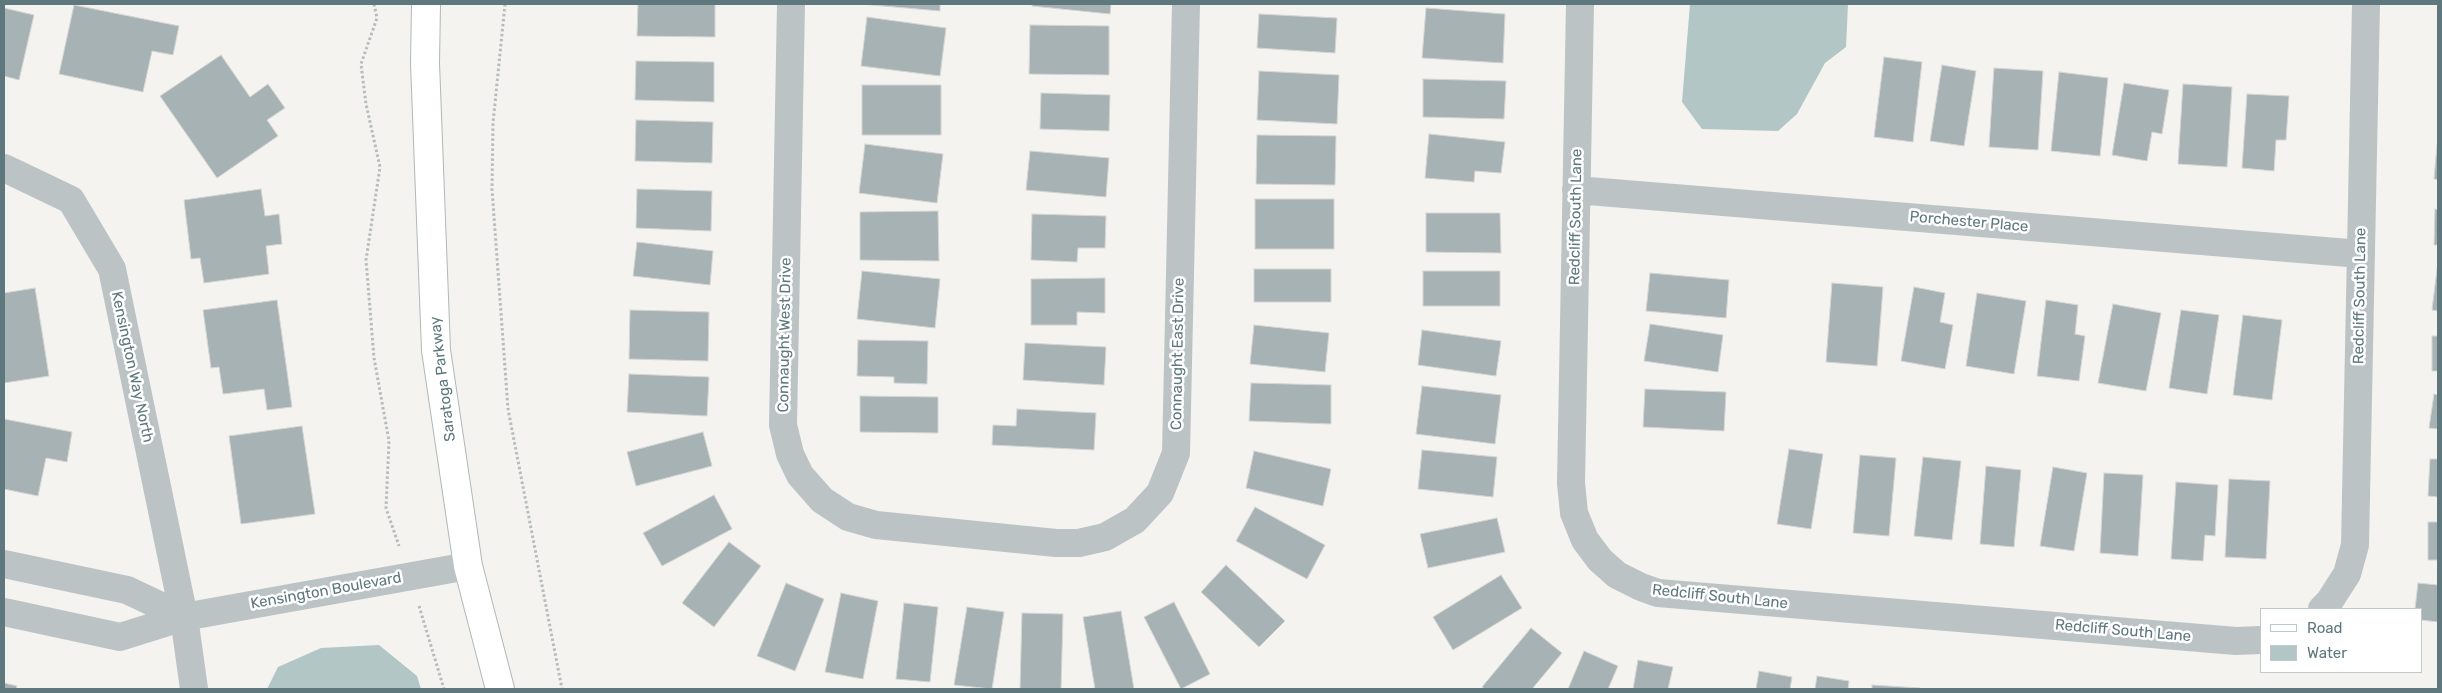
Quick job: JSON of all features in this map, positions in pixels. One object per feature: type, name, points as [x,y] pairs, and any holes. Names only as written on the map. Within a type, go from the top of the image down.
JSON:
[{"type":"street","name":"Saratoga Parkway","points":[[426,4],[425,63],[436,350],[468,566],[500,689]]},
{"type":"street","name":"Connaught West Drive","points":[[791,4],[783,425],[790,454],[800,475],[822,500],[848,517],[876,525],[970,534]]},
{"type":"street","name":"Connaught East Drive","points":[[970,534],[1056,543],[1080,543],[1105,537],[1135,520],[1160,493],[1168,478],[1176,453],[1186,4]]},
{"type":"street","name":"Redcliff South Lane","points":[[1580,4],[1571,483],[1574,514],[1585,540],[1600,560],[1617,575],[1640,588],[1658,593],[2226,640],[2260,640]]},
{"type":"street","name":"Redcliff South Lane","points":[[2323,608],[2347,574],[2355,545],[2366,4]]},
{"type":"street","name":"Kensington Way North","points":[[4,168],[70,200],[112,269],[184,616],[194,689]]},
{"type":"street","name":"Porchester Place","points":[[1576,190],[2361,254]]},
{"type":"street","points":[[4,564],[127,590],[184,616]]},
{"type":"street","name":"Kensington Boulevard","points":[[4,612],[120,636],[184,616],[468,566]]},
{"type":"path","points":[[374,4],[377,18],[361,64],[366,104],[380,167],[366,260],[374,358],[389,441],[386,508],[410,576],[444,689]]},
{"type":"path","points":[[505,4],[493,123],[492,189],[508,409],[562,689]]},
{"type":"water","points":[[1690,4],[1848,4],[1846,47],[1825,63],[1797,114],[1778,131],[1702,129],[1682,102]]},
{"type":"water","points":[[379,645],[417,676],[421,689],[267,689],[278,667],[321,648]]},
{"type":"building","points":[[638,4],[715,4],[715,37],[637,36]]},
{"type":"building","points":[[861,4],[940,4],[940,11]]},
{"type":"building","points":[[1032,4],[1111,4],[1110,14],[1032,6]]},
{"type":"building","points":[[74,5],[179,26],[173,55],[152,51],[143,92],[59,74]]},
{"type":"building","points":[[4,8],[34,15],[19,80],[4,76]]},
{"type":"building","points":[[1426,8],[1505,14],[1503,63],[1422,58]]},
{"type":"building","points":[[1259,14],[1337,18],[1335,53],[1257,48]]},
{"type":"building","points":[[867,17],[946,28],[940,76],[861,66]]},
{"type":"building","points":[[1030,25],[1109,26],[1109,75],[1029,74]]},
{"type":"building","points":[[221,55],[250,97],[268,84],[285,108],[267,120],[278,136],[217,178],[160,96]]},
{"type":"building","points":[[1884,57],[1922,62],[1913,142],[1874,137]]},
{"type":"building","points":[[636,61],[714,62],[714,102],[635,100]]},
{"type":"building","points":[[1942,65],[1976,71],[1964,146],[1930,141]]},
{"type":"building","points":[[1994,68],[2043,71],[2038,150],[1989,147]]},
{"type":"building","points":[[1259,71],[1339,75],[1337,124],[1257,120]]},
{"type":"building","points":[[2059,72],[2108,78],[2100,156],[2051,151]]},
{"type":"building","points":[[1423,79],[1506,81],[1504,119],[1423,117]]},
{"type":"building","points":[[2124,83],[2169,90],[2162,134],[2152,132],[2147,161],[2112,155]]},
{"type":"building","points":[[2183,84],[2232,87],[2227,167],[2178,164]]},
{"type":"building","points":[[862,85],[941,85],[941,135],[862,135]]},
{"type":"building","points":[[1041,93],[1110,95],[1109,131],[1040,129]]},
{"type":"building","points":[[2247,94],[2289,96],[2286,140],[2276,140],[2274,171],[2242,168]]},
{"type":"building","points":[[636,120],[713,122],[712,163],[635,161]]},
{"type":"building","points":[[1429,134],[1505,142],[1501,173],[1475,171],[1474,182],[1425,178]]},
{"type":"building","points":[[1257,135],[1336,136],[1335,185],[1256,184]]},
{"type":"building","points":[[865,144],[943,154],[937,203],[859,193]]},
{"type":"building","points":[[2438,145],[2438,180],[2434,179]]},
{"type":"building","points":[[1030,151],[1109,158],[1106,197],[1026,190]]},
{"type":"building","points":[[261,189],[265,216],[279,214],[282,244],[266,246],[269,274],[204,283],[200,258],[191,259],[184,200]]},
{"type":"building","points":[[637,189],[712,191],[711,231],[636,228]]},
{"type":"building","points":[[1255,199],[1334,199],[1334,249],[1255,249]]},
{"type":"building","points":[[2435,209],[2438,210],[2438,245],[2434,245]]},
{"type":"building","points":[[938,211],[939,261],[860,260],[860,212]]},
{"type":"building","points":[[1426,213],[1500,213],[1501,253],[1426,252]]},
{"type":"building","points":[[1032,214],[1106,216],[1105,248],[1078,248],[1077,262],[1031,260]]},
{"type":"building","points":[[637,242],[713,251],[710,285],[633,276]]},
{"type":"building","points":[[2438,261],[2438,311],[2432,310]]},
{"type":"building","points":[[1254,269],[1331,269],[1331,302],[1254,302]]},
{"type":"building","points":[[862,271],[940,279],[935,328],[857,319]]},
{"type":"building","points":[[1423,271],[1500,271],[1500,306],[1423,306]]},
{"type":"building","points":[[1650,273],[1729,280],[1726,318],[1646,311]]},
{"type":"building","points":[[1105,278],[1105,313],[1077,312],[1077,325],[1031,325],[1031,279]]},
{"type":"building","points":[[1832,283],[1883,287],[1877,366],[1826,362]]},
{"type":"building","points":[[1914,287],[1945,293],[1940,322],[1953,325],[1945,369],[1901,361]]},
{"type":"building","points":[[35,288],[49,376],[4,383],[4,293]]},
{"type":"building","points":[[1977,293],[2026,301],[2014,374],[1966,366]]},
{"type":"building","points":[[277,300],[292,407],[267,410],[264,389],[223,394],[219,367],[211,368],[203,310]]},
{"type":"building","points":[[2046,300],[2078,305],[2075,334],[2085,336],[2079,381],[2037,376]]},
{"type":"building","points":[[2113,304],[2161,313],[2146,391],[2098,383]]},
{"type":"building","points":[[630,310],[709,312],[708,361],[629,359]]},
{"type":"building","points":[[2181,310],[2219,315],[2207,394],[2169,388]]},
{"type":"building","points":[[2243,315],[2282,320],[2272,400],[2233,395]]},
{"type":"building","points":[[1650,324],[1723,335],[1718,372],[1644,361]]},
{"type":"building","points":[[1254,325],[1329,333],[1325,372],[1250,364]]},
{"type":"building","points":[[1422,330],[1501,341],[1496,376],[1418,365]]},
{"type":"building","points":[[2432,336],[2438,336],[2438,371],[2432,371]]},
{"type":"building","points":[[858,340],[928,341],[927,384],[894,383],[894,377],[857,376]]},
{"type":"building","points":[[1025,343],[1106,347],[1104,385],[1023,380]]},
{"type":"building","points":[[629,374],[709,377],[707,416],[627,412]]},
{"type":"building","points":[[1251,383],[1331,385],[1331,424],[1249,421]]},
{"type":"building","points":[[1422,386],[1501,395],[1495,444],[1416,434]]},
{"type":"building","points":[[1645,389],[1726,392],[1724,431],[1643,427]]},
{"type":"building","points":[[2434,394],[2438,395],[2438,429],[2429,428]]},
{"type":"building","points":[[860,396],[938,397],[938,433],[860,432]]},
{"type":"building","points":[[1017,409],[1096,413],[1094,450],[992,445],[993,425],[1016,426]]},
{"type":"building","points":[[4,419],[72,432],[67,462],[46,458],[38,496],[4,489]]},
{"type":"building","points":[[302,426],[315,514],[241,524],[229,436]]},
{"type":"building","points":[[703,432],[712,466],[636,486],[627,452]]},
{"type":"building","points":[[1789,449],[1823,454],[1811,529],[1777,524]]},
{"type":"building","points":[[1422,450],[1497,457],[1493,497],[1418,489]]},
{"type":"building","points":[[1254,451],[1331,469],[1323,506],[1246,488]]},
{"type":"building","points":[[1860,455],[1896,458],[1889,536],[1853,533]]},
{"type":"building","points":[[1923,457],[1961,461],[1952,540],[1914,536]]},
{"type":"building","points":[[2430,459],[2438,459],[2438,497],[2428,496]]},
{"type":"building","points":[[1986,466],[2021,470],[2014,547],[1980,544]]},
{"type":"building","points":[[2053,467],[2087,473],[2074,551],[2040,546]]},
{"type":"building","points":[[2104,473],[2143,475],[2138,556],[2100,553]]},
{"type":"building","points":[[2229,479],[2270,481],[2266,559],[2225,557]]},
{"type":"building","points":[[2176,482],[2218,485],[2215,536],[2205,535],[2203,561],[2171,559]]},
{"type":"building","points":[[714,495],[732,529],[662,566],[643,533]]},
{"type":"building","points":[[1255,507],[1325,545],[1307,579],[1236,541]]},
{"type":"building","points":[[1497,518],[1505,552],[1428,568],[1420,534]]},
{"type":"building","points":[[2428,522],[2438,522],[2438,560],[2428,560]]},
{"type":"building","points":[[729,542],[761,566],[714,627],[682,603]]},
{"type":"building","points":[[1226,565],[1285,621],[1259,647],[1201,592]]},
{"type":"building","points":[[1501,575],[1522,608],[1453,650],[1433,617]]},
{"type":"building","points":[[786,583],[824,599],[795,671],[757,656]]},
{"type":"building","points":[[2418,583],[2438,585],[2438,622],[2422,620],[2422,608],[2415,608]]},
{"type":"building","points":[[841,593],[878,601],[863,679],[825,672]]},
{"type":"building","points":[[1174,602],[1210,674],[1181,689],[1144,617]]},
{"type":"building","points":[[904,603],[938,607],[930,682],[896,679]]},
{"type":"building","points":[[967,607],[1004,612],[992,689],[954,685]]},
{"type":"building","points":[[1121,611],[1134,689],[1095,689],[1083,617]]},
{"type":"building","points":[[1022,613],[1063,614],[1061,689],[1020,689]]},
{"type":"building","points":[[1531,628],[1562,653],[1532,689],[1485,689],[1482,687]]},
{"type":"building","points":[[1584,651],[1618,666],[1608,689],[1568,689]]},
{"type":"building","points":[[1638,660],[1673,667],[1668,689],[1633,689]]},
{"type":"building","points":[[1759,671],[1792,677],[1790,689],[1756,689]]},
{"type":"building","points":[[1817,676],[1849,681],[1848,689],[1815,689]]},
{"type":"building","points":[[4,683],[17,686],[16,689],[4,689]]},
{"type":"building","points":[[1872,685],[1920,688],[1920,689],[1872,689]]}]
